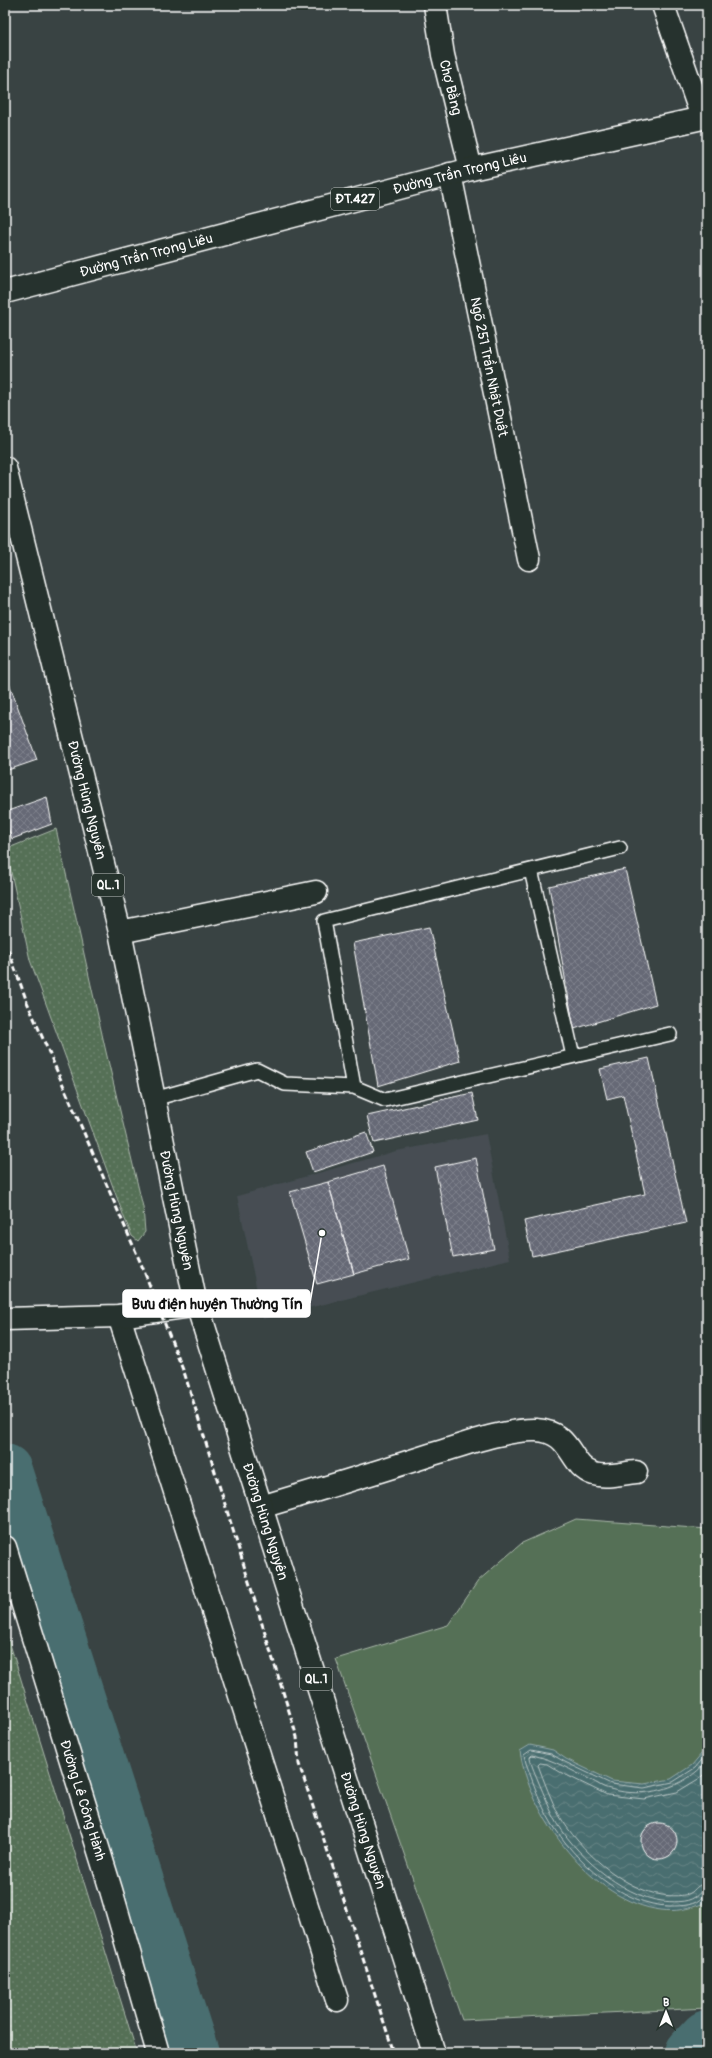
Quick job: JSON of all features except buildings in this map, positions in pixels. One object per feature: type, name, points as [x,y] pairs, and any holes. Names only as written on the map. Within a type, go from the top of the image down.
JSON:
[{"type":"main road","name":"Chợ Bằng","points":[[435,5],[443,55],[471,169]]},
{"type":"main road","points":[[663,5],[705,117]]},
{"type":"main road","name":"Đường Trần Trọng Liêu","points":[[5,292],[450,174],[705,117]]},
{"type":"main road","name":"Ngõ 251 Trần Nhật Duật","points":[[450,174],[530,559]]},
{"type":"main road","name":"Đường Hùng Nguyên","points":[[5,468],[120,932],[198,1305],[434,2053]]},
{"type":"main road","points":[[120,932],[316,892]]},
{"type":"main road","points":[[5,1319],[119,1316],[198,1305]]},
{"type":"main road","points":[[119,1316],[337,2000]]},
{"type":"main road","points":[[262,1507],[472,1442],[527,1430],[546,1431],[556,1435],[585,1469],[594,1474],[606,1475],[636,1472]]},
{"type":"main road","name":"Đường Lê Công Hành","points":[[5,1547],[111,1890],[158,2053]]},
{"type":"lane","points":[[354,1087],[324,921],[620,848]]},
{"type":"lane","points":[[531,870],[573,1056]]},
{"type":"lane","points":[[154,1099],[257,1070],[285,1084],[354,1087],[385,1100],[670,1034]]},
{"type":"shaded area","points":[[486,1134],[510,1259],[263,1319],[237,1196],[396,1151]]},
{"type":"green space","points":[[56,829],[106,1052],[143,1207],[145,1232],[138,1241],[132,1236],[124,1217],[30,960],[6,849]]},
{"type":"green space","points":[[576,1519],[707,1529],[707,2008],[462,2020],[336,1659],[448,1625],[478,1581],[522,1543]]},
{"type":"green space","points":[[5,1628],[137,2053],[5,2053]]},
{"type":"water","points":[[530,1745],[553,1750],[566,1759],[612,1781],[644,1784],[671,1779],[692,1765],[707,1747],[707,1895],[702,1904],[687,1909],[671,1911],[661,1910],[636,1903],[611,1891],[588,1873],[568,1852],[550,1827],[536,1802],[526,1776],[520,1751]]},
{"type":"waterway","points":[[5,1471],[192,2053]]},
{"type":"waterway","points":[[692,2053],[707,2037]]},
{"type":"railway","points":[[5,941],[27,1002],[142,1266],[185,1375],[297,1737],[299,1764],[394,2053]]},
{"type":"place","name":"Bưu điện huyện Thường Tín","points":[[322,1233]]}]
